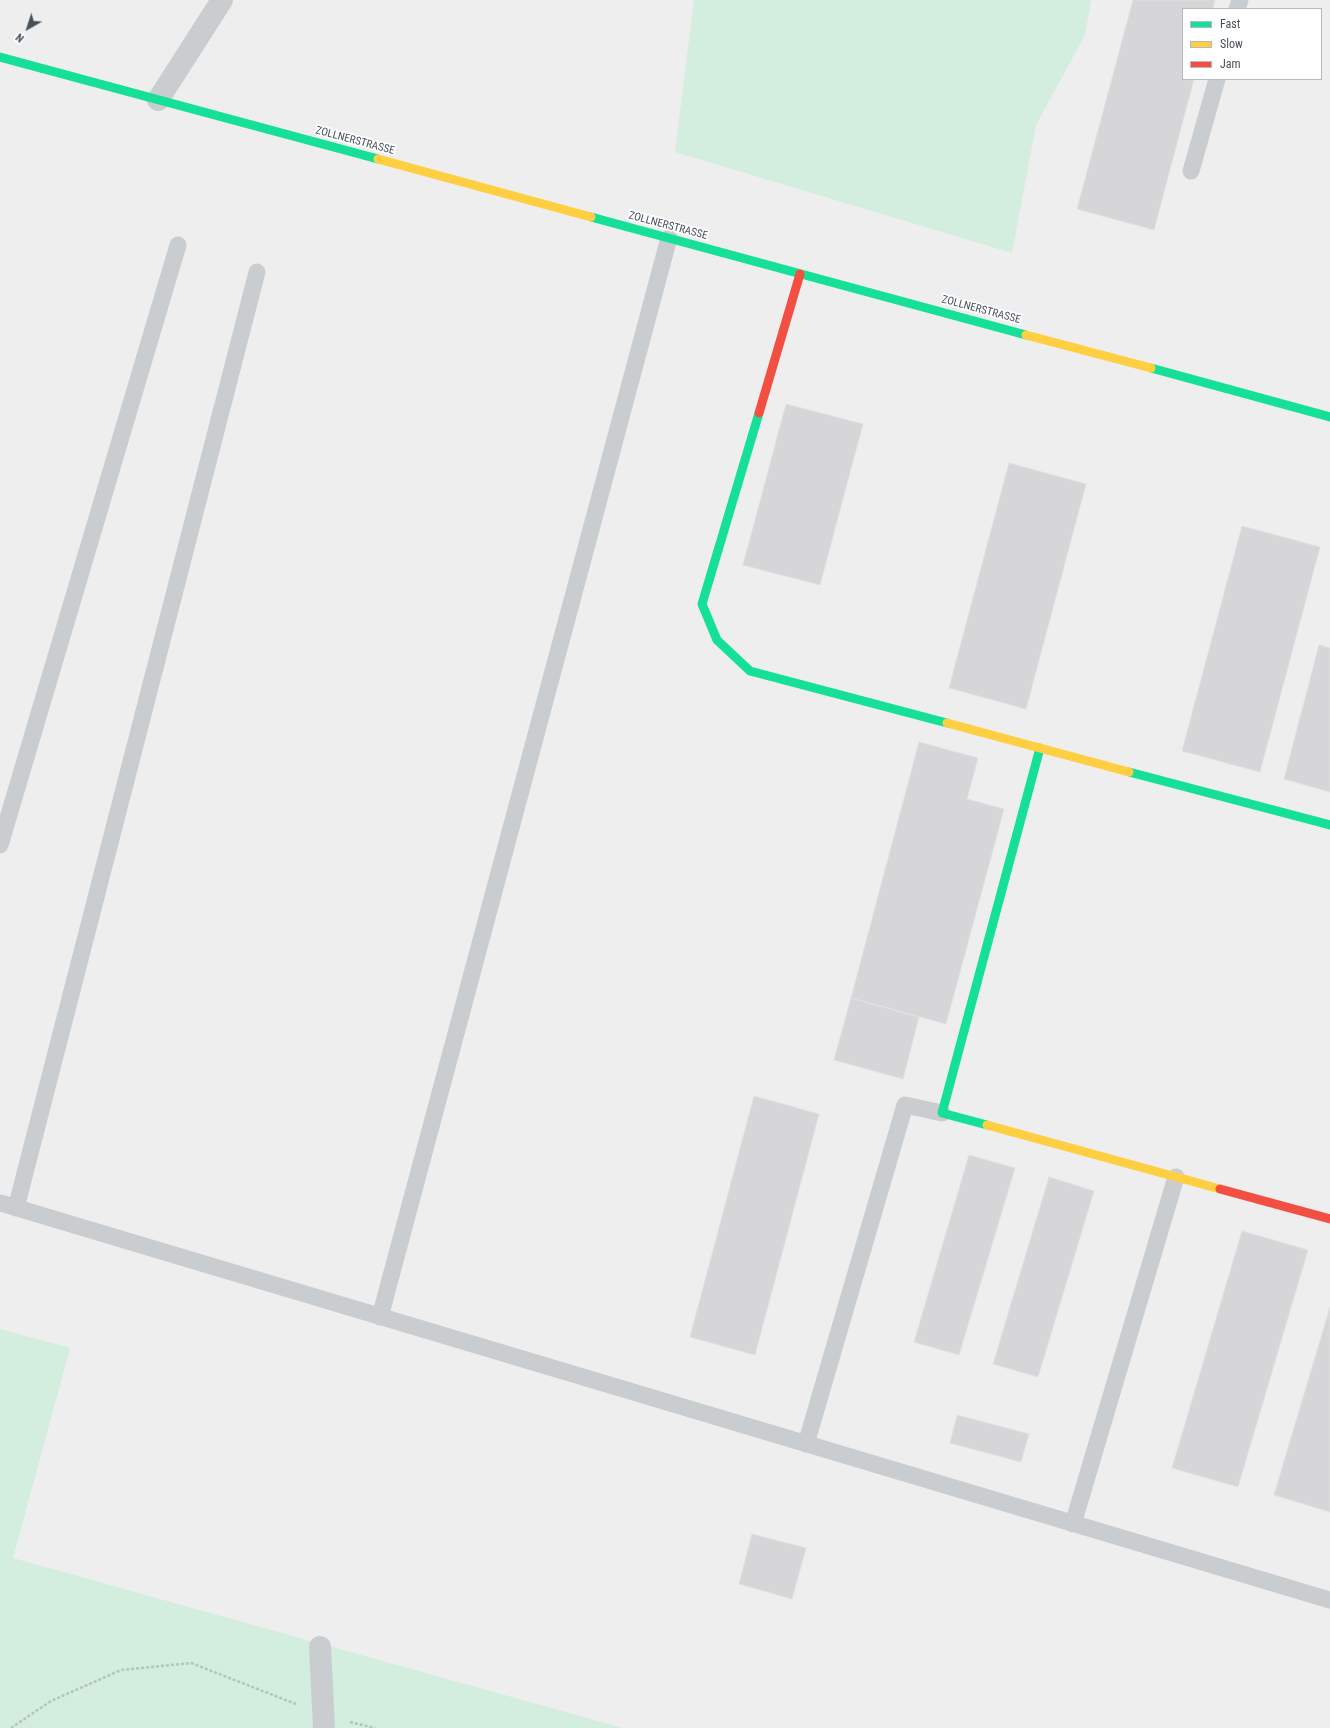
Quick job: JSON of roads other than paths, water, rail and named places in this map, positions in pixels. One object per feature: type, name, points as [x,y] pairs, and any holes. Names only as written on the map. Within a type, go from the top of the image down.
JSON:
[{"type":"street","points":[[158,100],[222,0]]},
{"type":"street","name":"ZOLLNERSTRASSE","points":[[0,57],[1330,417]]},
{"type":"street","points":[[800,274],[702,604],[717,640],[750,671],[1330,825]]},
{"type":"street","points":[[1040,748],[942,1113],[1330,1219]]},
{"type":"street","points":[[320,1647],[324,1721]]},
{"type":"lane","points":[[1191,171],[1217,80]]},
{"type":"lane","points":[[380,1317],[669,238]]},
{"type":"lane","points":[[0,844],[178,245]]},
{"type":"lane","points":[[257,272],[8,1206],[1330,1600]]},
{"type":"lane","points":[[806,1444],[906,1105],[942,1113]]},
{"type":"lane","points":[[1074,1524],[1176,1177]]}]
